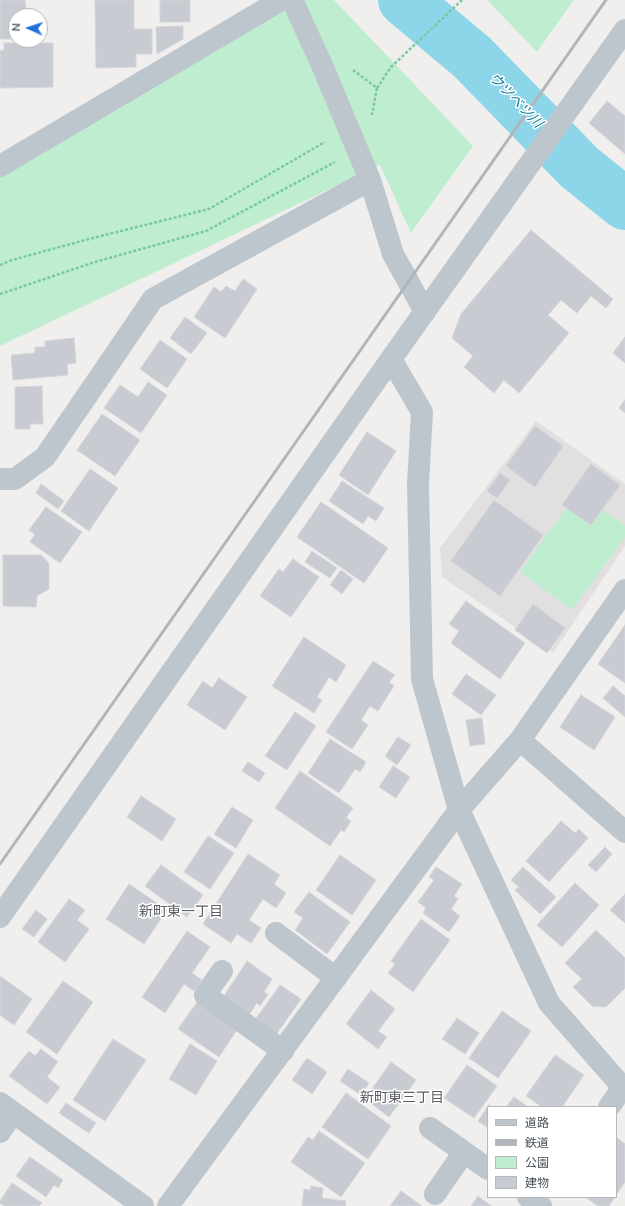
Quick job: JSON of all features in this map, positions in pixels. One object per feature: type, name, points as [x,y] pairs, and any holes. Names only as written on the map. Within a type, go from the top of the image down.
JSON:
[{"type":"street","points":[[0,166],[281,0]]},
{"type":"street","points":[[292,0],[322,65],[370,180],[393,254],[425,312]]},
{"type":"street","points":[[0,917],[391,359],[625,30]]},
{"type":"street","points":[[0,479],[15,479],[45,457],[152,299],[370,180]]},
{"type":"street","points":[[391,359],[422,412],[418,484],[422,679],[459,810],[549,1003],[624,1088],[610,1106]]},
{"type":"street","points":[[168,1206],[459,810],[520,740],[625,590]]},
{"type":"street","points":[[520,740],[625,832]]},
{"type":"street","points":[[276,933],[336,978]]},
{"type":"street","points":[[222,971],[205,995],[282,1051]]},
{"type":"street","points":[[0,1132],[7,1108],[143,1206]]},
{"type":"street","points":[[430,1128],[487,1168]]},
{"type":"street","points":[[435,1194],[464,1152]]},
{"type":"street","points":[[530,1198],[542,1206],[548,1198]]},
{"type":"path","points":[[376,88],[391,66],[462,0]]},
{"type":"path","points":[[0,265],[12,260],[210,208],[329,140]]},
{"type":"path","points":[[0,294],[95,262],[206,230],[340,160]]},
{"type":"shaded area","points":[[536,421],[625,484],[625,546],[553,653],[442,577],[440,548]]},
{"type":"green space","points":[[295,0],[334,0],[473,146],[411,233],[380,165],[0,346],[0,170]]},
{"type":"green space","points":[[487,0],[574,0],[537,52]]},
{"type":"green space","points":[[578,492],[625,526],[625,537],[572,610],[520,572]]},
{"type":"building","points":[[0,0],[25,0],[26,8],[8,8],[8,39],[0,39]]},
{"type":"building","points":[[95,0],[134,0],[134,29],[152,29],[152,54],[136,54],[136,67],[96,68]]},
{"type":"building","points":[[160,0],[190,0],[190,22],[160,22]]},
{"type":"building","points":[[183,26],[183,39],[157,54],[156,27]]},
{"type":"building","points":[[4,43],[8,43],[8,48],[48,48],[48,43],[53,43],[53,87],[0,88],[0,51],[4,50]]},
{"type":"building","points":[[607,101],[625,116],[625,154],[589,123]]},
{"type":"building","points":[[531,230],[613,299],[606,308],[591,296],[577,313],[561,300],[548,315],[569,333],[519,393],[504,380],[494,393],[464,367],[473,356],[452,338],[461,314]]},
{"type":"building","points":[[243,279],[257,289],[225,338],[194,317],[214,287],[221,292],[226,286],[235,291]]},
{"type":"building","points":[[185,317],[207,333],[191,354],[170,338]]},
{"type":"building","points":[[625,337],[625,363],[613,353]]},
{"type":"building","points":[[74,338],[76,363],[67,364],[68,375],[13,380],[11,355],[35,353],[35,347],[45,347],[45,341]]},
{"type":"building","points":[[160,340],[187,359],[167,388],[140,369]]},
{"type":"building","points":[[148,382],[167,395],[141,433],[104,408],[120,385],[138,397]]},
{"type":"building","points":[[42,386],[43,424],[30,424],[30,429],[15,429],[15,387]]},
{"type":"building","points":[[625,400],[625,413],[619,408]]},
{"type":"building","points":[[102,414],[140,440],[115,476],[77,450]]},
{"type":"building","points":[[535,426],[563,446],[535,487],[506,466]]},
{"type":"building","points":[[367,432],[396,451],[368,495],[339,475]]},
{"type":"building","points":[[591,464],[620,485],[591,525],[562,505]]},
{"type":"building","points":[[90,469],[118,488],[89,531],[61,511]]},
{"type":"building","points":[[500,473],[510,480],[497,498],[487,491]]},
{"type":"building","points":[[342,481],[384,508],[376,521],[368,516],[363,524],[329,501]]},
{"type":"building","points":[[41,484],[64,501],[58,509],[36,493]]},
{"type":"building","points":[[494,500],[543,535],[500,596],[451,561]]},
{"type":"building","points":[[321,502],[388,548],[364,583],[297,537]]},
{"type":"building","points":[[46,507],[82,532],[60,563],[30,542],[35,534],[29,530]]},
{"type":"building","points":[[312,551],[337,568],[330,578],[305,562]]},
{"type":"building","points":[[3,555],[41,555],[49,563],[49,589],[37,596],[36,607],[3,606]]},
{"type":"building","points":[[293,559],[319,577],[291,617],[260,596],[279,569],[283,572]]},
{"type":"building","points":[[341,570],[353,579],[342,594],[330,585]]},
{"type":"building","points":[[466,601],[525,643],[500,679],[451,643],[459,631],[449,624]]},
{"type":"building","points":[[533,604],[565,628],[547,653],[515,630]]},
{"type":"building","points":[[625,625],[625,683],[598,664]]},
{"type":"building","points":[[304,637],[346,665],[336,682],[329,677],[317,697],[322,700],[314,713],[272,686]]},
{"type":"building","points":[[373,661],[395,675],[389,682],[394,686],[378,711],[370,706],[361,720],[368,725],[352,749],[326,732]]},
{"type":"building","points":[[466,674],[496,695],[481,715],[452,694]]},
{"type":"building","points":[[219,678],[247,697],[225,730],[187,705],[203,681],[212,688]]},
{"type":"building","points":[[613,686],[625,696],[625,717],[603,698]]},
{"type":"building","points":[[581,695],[615,717],[594,750],[560,727]]},
{"type":"building","points":[[295,712],[316,726],[287,770],[265,756]]},
{"type":"building","points":[[482,718],[485,744],[470,746],[466,720]]},
{"type":"building","points":[[398,737],[411,745],[397,765],[385,756]]},
{"type":"building","points":[[330,739],[366,762],[360,772],[355,769],[339,793],[308,773]]},
{"type":"building","points":[[248,762],[265,773],[259,782],[242,771]]},
{"type":"building","points":[[393,766],[410,777],[396,798],[379,787]]},
{"type":"building","points":[[300,771],[353,808],[346,818],[351,821],[344,832],[341,830],[330,846],[275,808]]},
{"type":"building","points":[[141,796],[176,819],[162,841],[127,817]]},
{"type":"building","points":[[232,807],[253,820],[236,848],[214,834]]},
{"type":"building","points":[[561,821],[575,833],[579,829],[588,838],[549,882],[526,861]]},
{"type":"building","points":[[208,836],[234,853],[210,889],[184,872]]},
{"type":"building","points":[[605,847],[612,854],[596,872],[588,865]]},
{"type":"building","points":[[248,854],[280,875],[274,884],[286,893],[276,908],[263,899],[249,920],[261,928],[251,943],[237,934],[231,943],[203,924]]},
{"type":"building","points":[[340,855],[376,880],[352,915],[316,890]]},
{"type":"building","points":[[161,865],[203,895],[187,917],[145,886]]},
{"type":"building","points":[[436,867],[462,884],[454,896],[458,899],[451,909],[460,916],[449,932],[423,913],[426,908],[418,902],[434,880],[429,877]]},
{"type":"building","points":[[523,867],[556,897],[540,914],[515,890],[519,887],[511,880]]},
{"type":"building","points":[[575,883],[599,905],[562,947],[537,925]]},
{"type":"building","points":[[129,884],[167,910],[144,944],[106,919]]},
{"type":"building","points":[[309,892],[350,922],[327,954],[295,930],[303,918],[294,912]]},
{"type":"building","points":[[625,894],[625,923],[610,910]]},
{"type":"building","points":[[69,899],[85,910],[77,920],[89,929],[65,962],[38,942]]},
{"type":"building","points":[[36,910],[47,919],[34,937],[22,929]]},
{"type":"building","points":[[421,919],[450,940],[413,992],[388,973],[395,964],[391,961]]},
{"type":"building","points":[[596,930],[625,958],[625,988],[606,1007],[592,1006],[573,987],[582,979],[565,963]]},
{"type":"building","points":[[187,931],[210,947],[192,973],[202,980],[194,991],[184,984],[165,1013],[142,997]]},
{"type":"building","points":[[247,961],[272,979],[264,992],[268,994],[260,1006],[257,1003],[248,1016],[222,999]]},
{"type":"building","points":[[0,976],[32,999],[14,1025],[0,1015]]},
{"type":"building","points":[[63,981],[93,1002],[57,1054],[26,1032]]},
{"type":"building","points":[[280,985],[301,999],[276,1035],[255,1020]]},
{"type":"building","points":[[371,990],[395,1009],[378,1031],[387,1037],[378,1049],[346,1024]]},
{"type":"building","points":[[198,1001],[238,1028],[219,1057],[178,1029]]},
{"type":"building","points":[[502,1011],[531,1031],[498,1078],[469,1058]]},
{"type":"building","points":[[457,1018],[479,1033],[465,1054],[442,1039]]},
{"type":"building","points":[[113,1039],[146,1060],[105,1121],[73,1100]]},
{"type":"building","points":[[190,1044],[217,1061],[196,1095],[169,1079]]},
{"type":"building","points":[[41,1049],[58,1062],[47,1077],[60,1087],[47,1104],[9,1076],[29,1051],[35,1056]]},
{"type":"building","points":[[555,1055],[584,1075],[563,1106],[541,1106],[526,1096]]},
{"type":"building","points":[[307,1058],[327,1072],[312,1094],[292,1080]]},
{"type":"building","points":[[391,1062],[416,1080],[389,1117],[365,1099]]},
{"type":"building","points":[[467,1065],[497,1086],[474,1118],[444,1098]]},
{"type":"building","points":[[348,1069],[369,1083],[361,1095],[340,1081]]},
{"type":"building","points":[[346,1093],[391,1126],[368,1159],[322,1127]]},
{"type":"building","points":[[514,1097],[527,1106],[507,1106]]},
{"type":"building","points":[[66,1103],[96,1123],[89,1133],[59,1113]]},
{"type":"building","points":[[487,1108],[487,1127],[478,1121]]},
{"type":"building","points":[[319,1131],[365,1163],[341,1197],[291,1162],[308,1137],[313,1140]]},
{"type":"building","points":[[617,1138],[625,1144],[625,1182],[617,1194]]},
{"type":"building","points":[[30,1157],[63,1180],[58,1188],[54,1185],[46,1197],[16,1176]]},
{"type":"building","points":[[12,1183],[42,1203],[39,1206],[4,1206],[0,1203],[0,1201]]},
{"type":"building","points":[[311,1186],[323,1188],[322,1198],[346,1201],[345,1206],[302,1206],[304,1189],[310,1190]]},
{"type":"building","points":[[401,1191],[422,1206],[390,1206]]},
{"type":"building","points":[[478,1196],[491,1206],[471,1206]]},
{"type":"building","points":[[586,1198],[614,1198],[609,1206],[598,1206]]},
{"type":"waterway","name":"ウツベツ川","points":[[404,0],[472,57],[579,167],[625,204]]},
{"type":"railway","points":[[0,864],[606,0]]},
{"type":"district","name":"新町東一丁目","points":[[181,913]]},
{"type":"district","name":"新町東三丁目","points":[[402,1099]]}]
